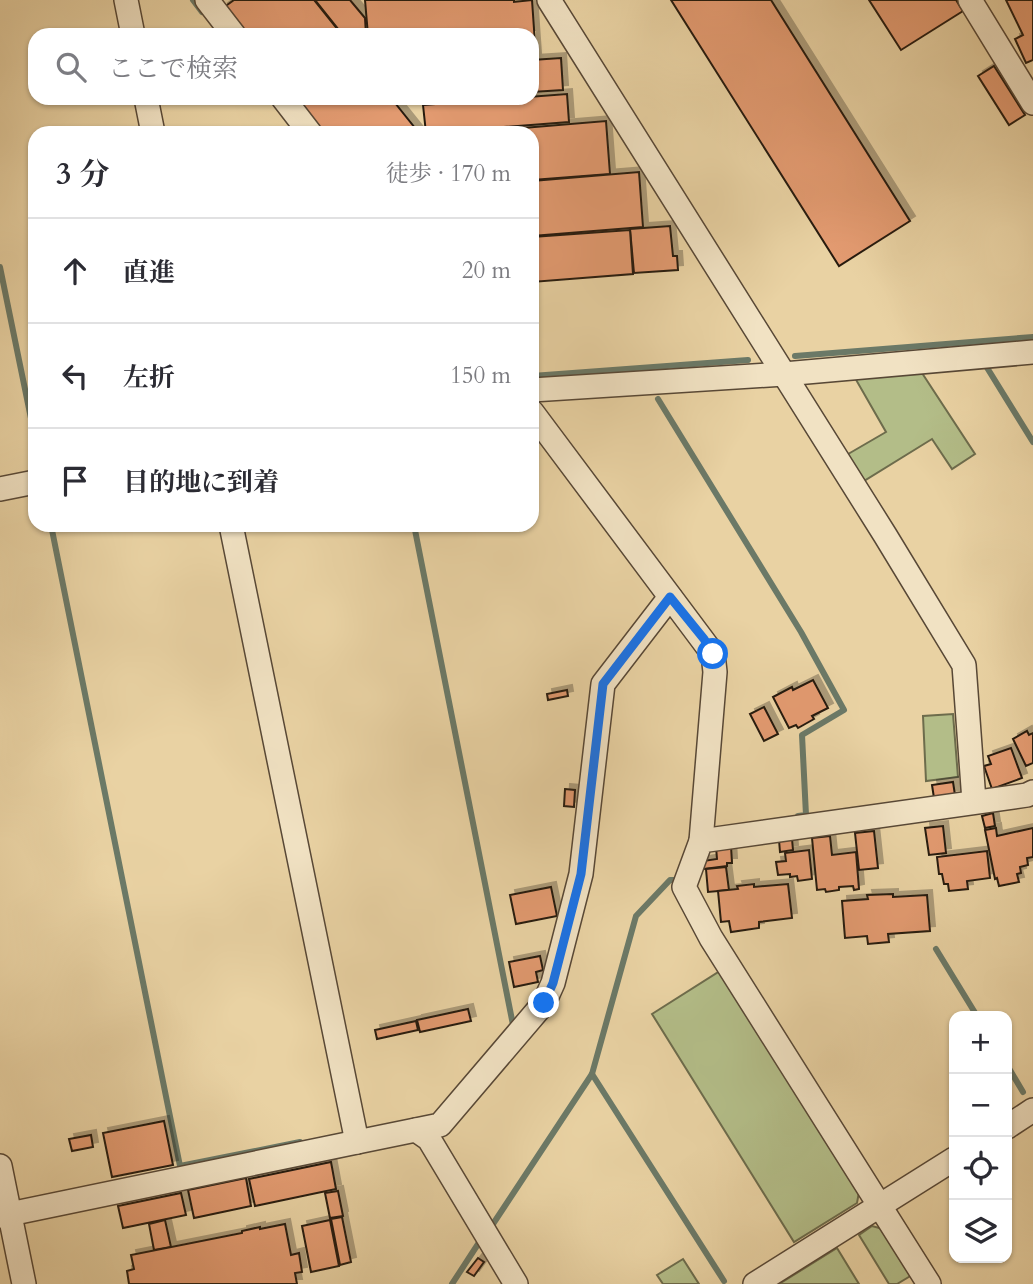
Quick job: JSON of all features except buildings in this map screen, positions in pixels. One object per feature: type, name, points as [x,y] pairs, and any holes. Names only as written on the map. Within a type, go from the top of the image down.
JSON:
[{"type":"street","points":[[126,0],[132,28]]},
{"type":"street","points":[[207,0],[229,28]]},
{"type":"street","points":[[549,0],[878,523],[964,665],[974,801]]},
{"type":"street","points":[[970,0],[1033,103]]},
{"type":"street","points":[[147,105],[152,126]]},
{"type":"street","points":[[288,105],[305,126]]},
{"type":"street","points":[[539,390],[784,374],[1033,352]]},
{"type":"street","points":[[539,421],[713,654],[715,672],[701,841],[684,887],[711,938],[929,1284]]},
{"type":"street","points":[[0,489],[28,483]]},
{"type":"street","points":[[232,532],[357,1142]]},
{"type":"street","points":[[5,1215],[440,1125],[544,1003],[553,983],[581,874],[603,684],[670,597]]},
{"type":"street","points":[[701,841],[974,801],[1031,798]]},
{"type":"street","points":[[1012,1124],[1033,1110]]},
{"type":"street","points":[[416,1130],[429,1139],[516,1284]]},
{"type":"street","points":[[755,1284],[949,1163]]},
{"type":"street","points":[[0,1166],[5,1215],[24,1284]]},
{"type":"green space","points":[[922,373],[975,454],[952,469],[932,439],[859,484],[843,457],[886,432],[855,378]]},
{"type":"green space","points":[[953,714],[958,777],[926,781],[923,716]]},
{"type":"green space","points":[[720,971],[859,1192],[857,1203],[794,1242],[652,1014]]},
{"type":"green space","points":[[872,1226],[883,1229],[912,1275],[897,1284],[889,1284],[859,1235]]},
{"type":"green space","points":[[837,1248],[859,1284],[779,1284]]},
{"type":"green space","points":[[683,1259],[699,1284],[663,1284],[657,1275]]},
{"type":"waterway","points":[[193,0],[202,12]]},
{"type":"waterway","points":[[0,267],[28,404]]},
{"type":"waterway","points":[[795,356],[1033,337]]},
{"type":"waterway","points":[[539,375],[748,360]]},
{"type":"waterway","points":[[986,366],[1033,442]]},
{"type":"waterway","points":[[658,399],[801,632],[844,710],[802,735],[806,815],[798,816]]},
{"type":"waterway","points":[[52,532],[180,1166],[300,1142]]},
{"type":"waterway","points":[[415,532],[513,1025],[509,1029]]},
{"type":"waterway","points":[[493,1224],[592,1074],[636,916],[670,880],[677,880]]},
{"type":"waterway","points":[[936,949],[974,1011]]},
{"type":"waterway","points":[[1012,1073],[1023,1092]]},
{"type":"waterway","points":[[592,1074],[724,1281]]},
{"type":"waterway","points":[[452,1284],[480,1241]]},
{"type":"route","points":[[544,1003],[553,983],[581,874],[603,684],[670,597],[713,654]]}]
